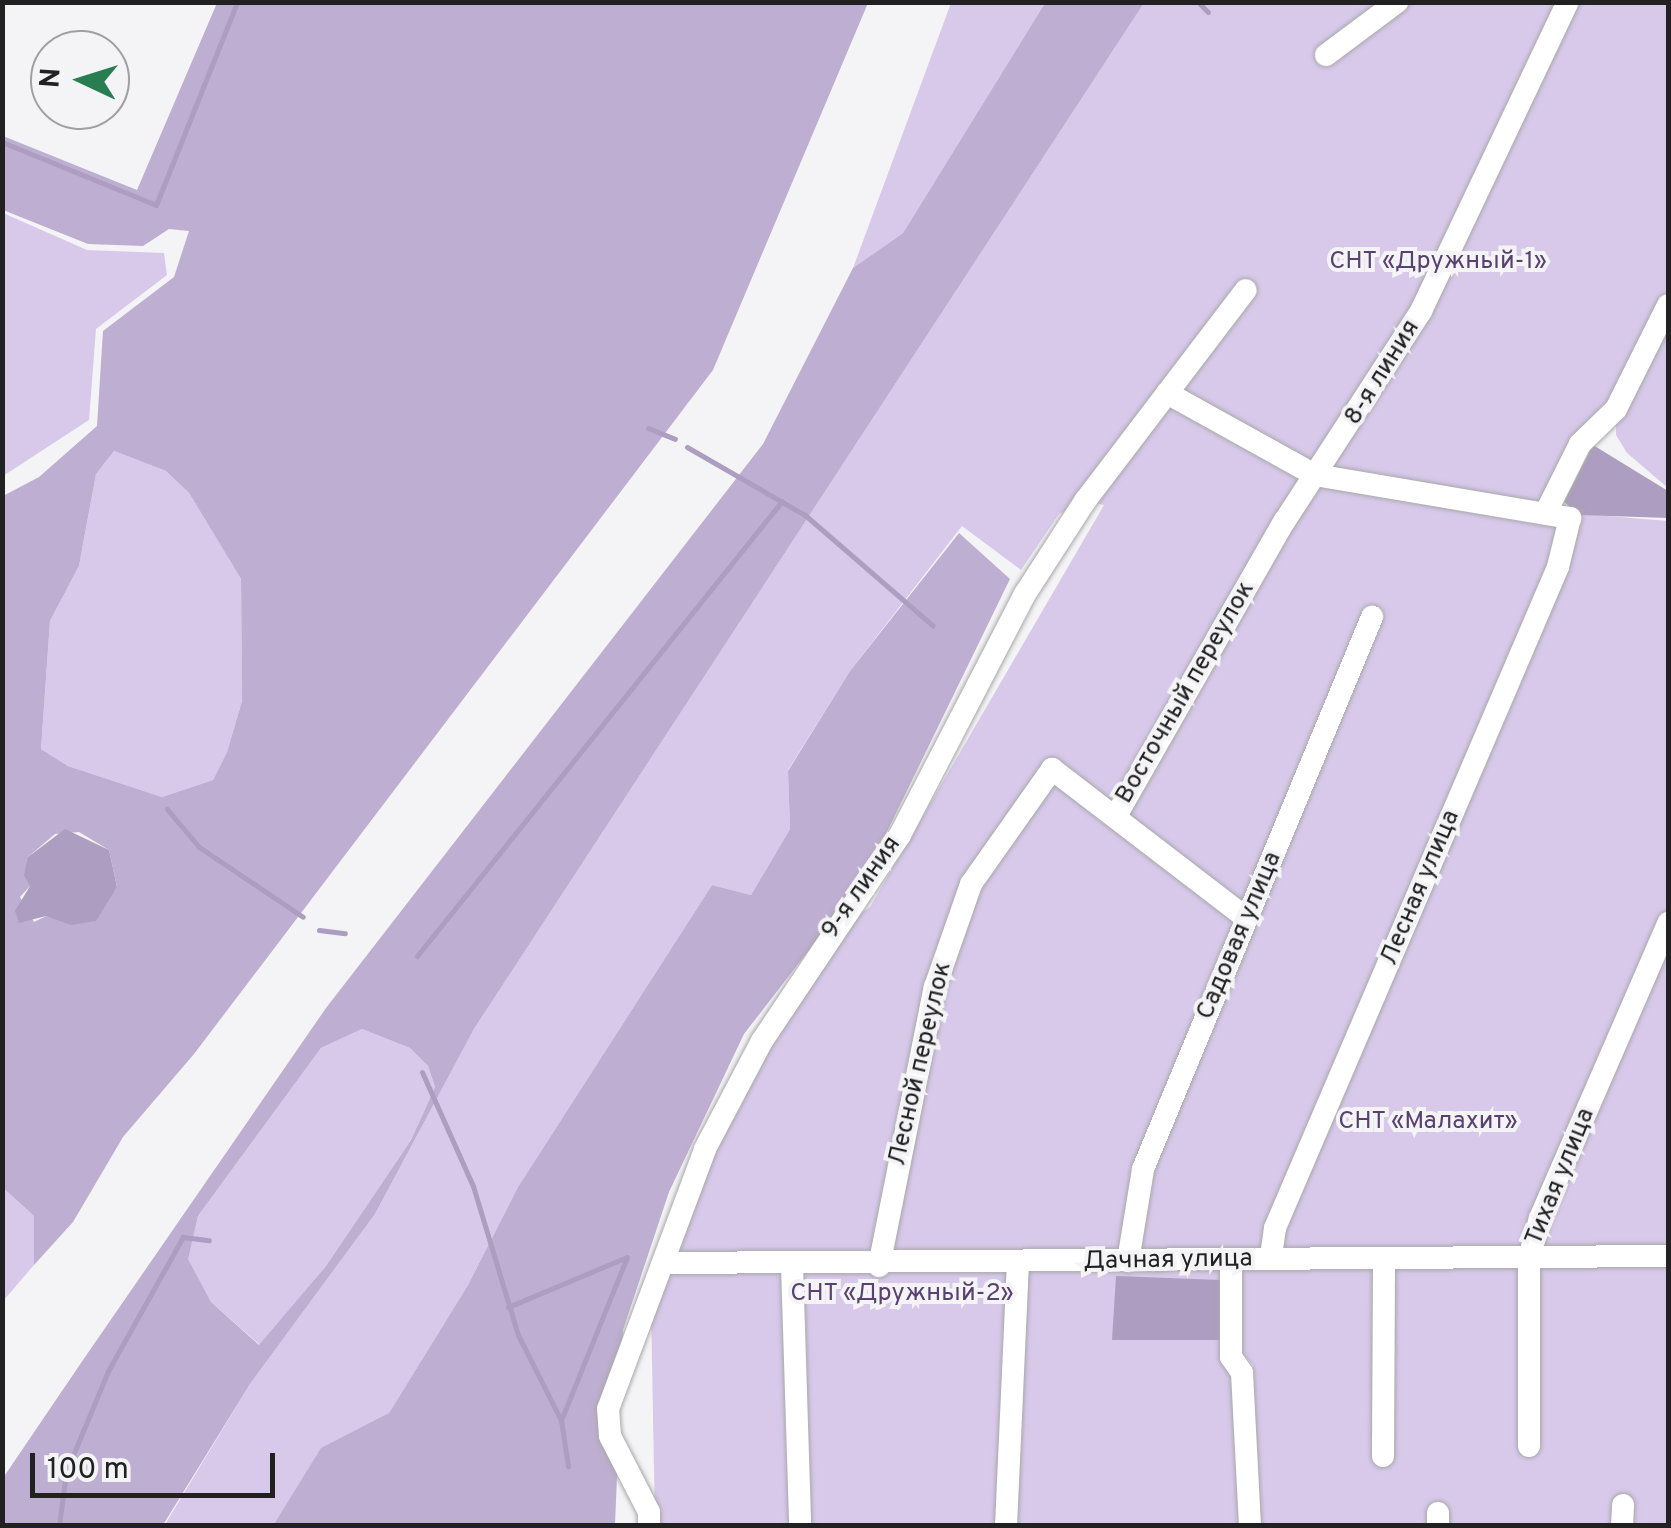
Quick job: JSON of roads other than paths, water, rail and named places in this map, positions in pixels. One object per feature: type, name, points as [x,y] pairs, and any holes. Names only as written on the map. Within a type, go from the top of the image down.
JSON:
[{"type":"street","points":[[1326,56],[1396,2]]},
{"type":"street","name":"8-я линия","points":[[1257,570],[1421,311],[1568,2]]},
{"type":"street","name":"9-я линия","points":[[649,1526],[648,1512],[610,1436],[608,1410],[652,1283],[667,1264],[667,1240],[698,1167],[762,1041],[900,834],[1025,594],[1085,501],[1246,290]]},
{"type":"street","points":[[1167,393],[1315,475],[1510,512],[1546,512],[1580,444],[1616,410],[1668,305]]},
{"type":"street","name":"Лесная улица","points":[[1271,1258],[1275,1228],[1558,567],[1570,518],[1546,512]]},
{"type":"street","name":"Восточный переулок","points":[[1116,816],[1257,570]]},
{"type":"street","name":"Садовая улица","points":[[1128,1261],[1143,1169],[1372,617]]},
{"type":"street","name":"Лесной переулок","points":[[879,1266],[935,986],[971,884],[1052,770],[1116,816]]},
{"type":"street","points":[[1116,816],[1246,918]]},
{"type":"street","name":"Тихая улица","points":[[1529,1446],[1529,1258],[1540,1218],[1668,923]]},
{"type":"street","name":"Дачная улица","points":[[667,1264],[1018,1266],[1271,1258],[1668,1256]]},
{"type":"street","points":[[1383,1456],[1384,1259]]},
{"type":"street","points":[[1231,1260],[1231,1357],[1242,1373],[1250,1526]]},
{"type":"street","points":[[792,1266],[800,1526]]},
{"type":"street","points":[[1006,1526],[1018,1266]]},
{"type":"waterway","points":[[2,142],[156,205],[237,2]]},
{"type":"waterway","points":[[1198,2],[1208,12]]},
{"type":"waterway","points":[[648,428],[675,439]]},
{"type":"waterway","points":[[687,447],[805,515],[933,626]]},
{"type":"waterway","points":[[417,956],[782,501]]},
{"type":"waterway","points":[[167,809],[199,847],[303,917]]},
{"type":"waterway","points":[[319,930],[345,933]]},
{"type":"waterway","points":[[422,1072],[473,1186],[518,1335],[561,1420],[568,1466]]},
{"type":"waterway","points":[[59,1526],[66,1472],[108,1371],[183,1237],[209,1240]]},
{"type":"waterway","points":[[508,1307],[627,1257],[561,1420]]},
{"type":"park label","name":"СНТ «Дружный-1»","points":[[1438,262]]},
{"type":"park label","name":"СНТ «Малахит»","points":[[1428,1122]]},
{"type":"park label","name":"СНТ «Дружный-2»","points":[[902,1294]]}]
